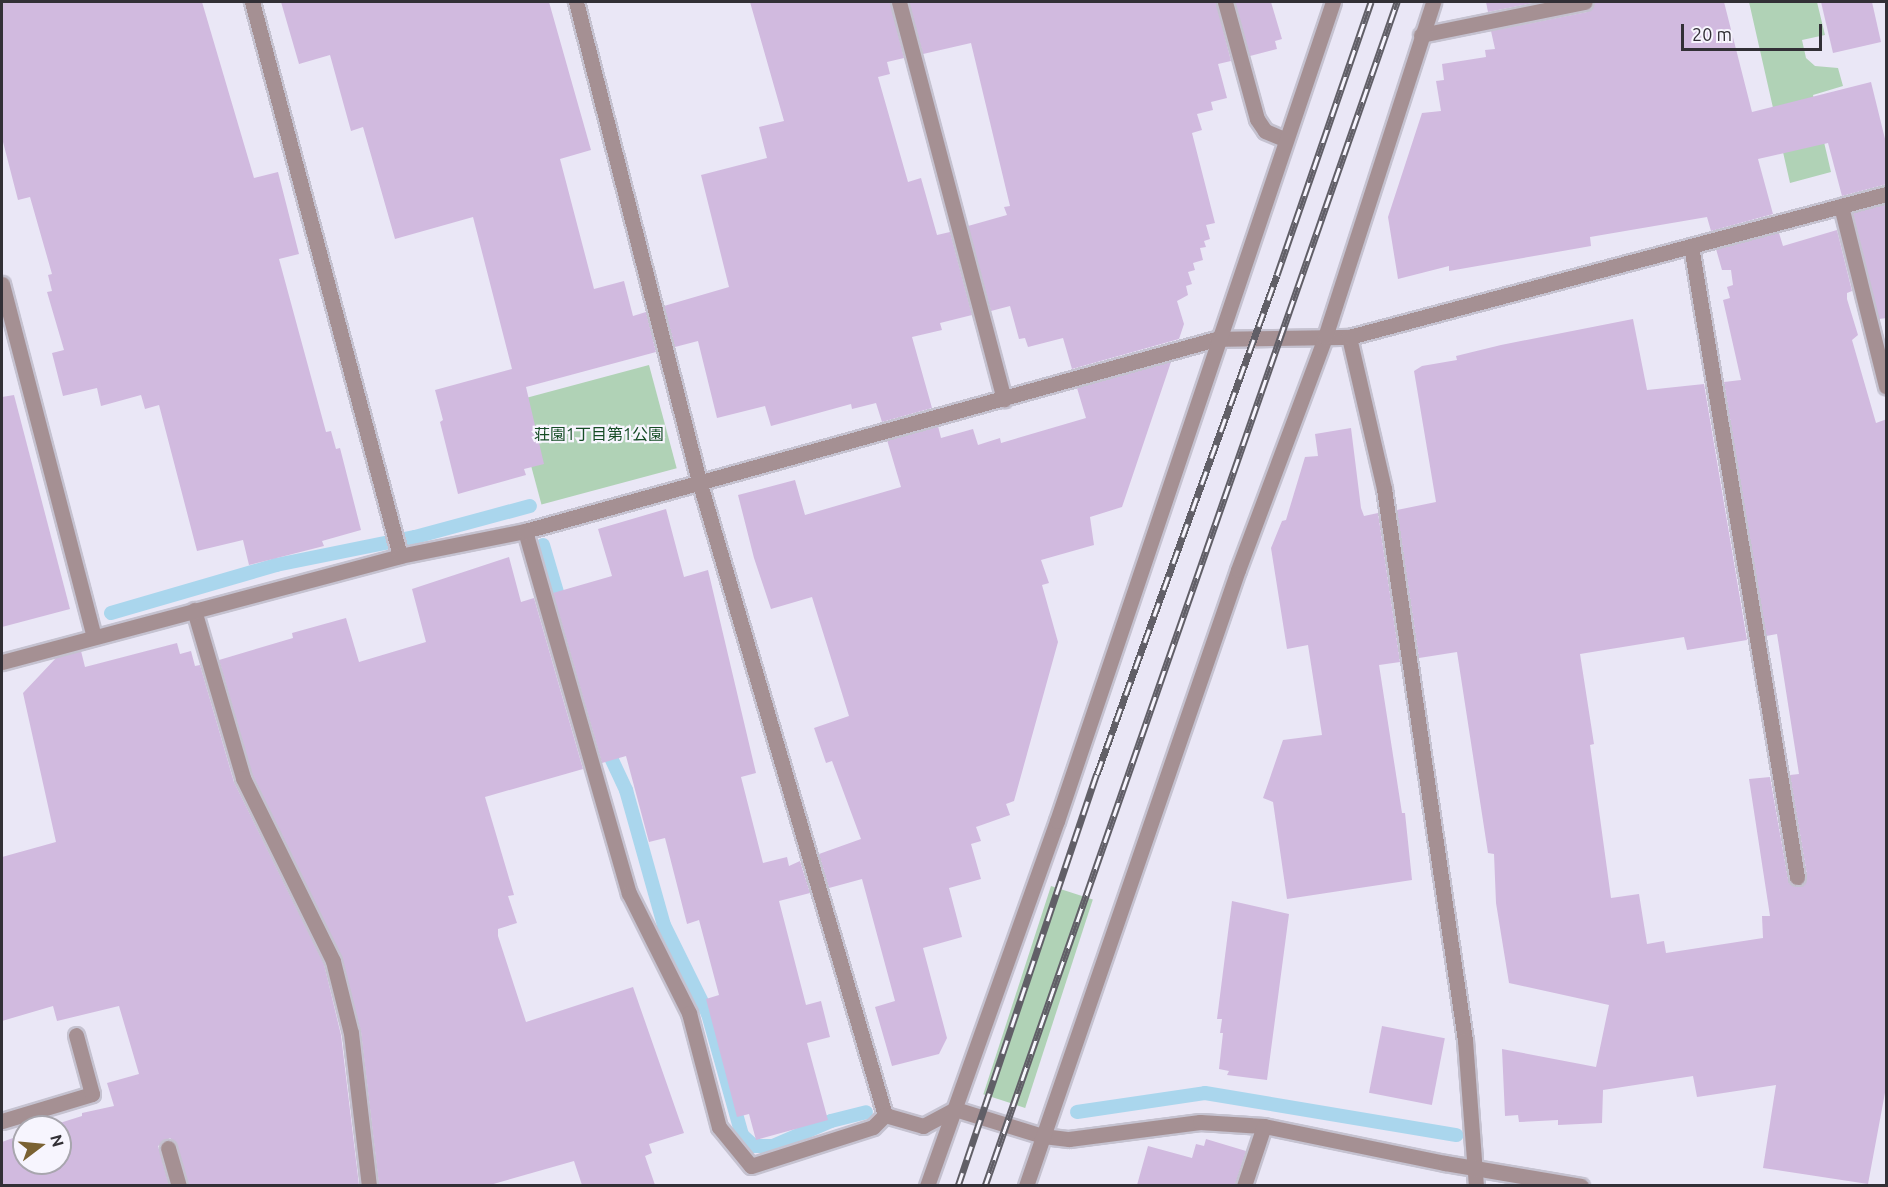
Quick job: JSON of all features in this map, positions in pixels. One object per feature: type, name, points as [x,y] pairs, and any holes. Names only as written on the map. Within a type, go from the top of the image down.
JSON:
[{"type":"street","points":[[252,2],[400,556]]},
{"type":"street","points":[[576,2],[700,484],[885,1115]]},
{"type":"street","points":[[899,2],[1004,399]]},
{"type":"street","points":[[1225,2],[1257,119],[1265,131],[1284,139]]},
{"type":"street","points":[[927,1185],[1057,821],[1216,339],[1333,2]]},
{"type":"street","points":[[1026,1185],[1238,570],[1325,337],[1433,2]]},
{"type":"street","points":[[1421,35],[1585,2]]},
{"type":"street","points":[[2,662],[400,556],[525,531],[1216,339],[1349,337],[1887,194]]},
{"type":"street","points":[[1841,206],[1887,386]]},
{"type":"street","points":[[1691,246],[1797,877]]},
{"type":"street","points":[[2,284],[94,636]]},
{"type":"street","points":[[1349,337],[1386,501],[1465,1040],[1477,1168],[1476,1185]]},
{"type":"street","points":[[525,531],[629,893],[689,1013],[719,1127],[752,1166],[873,1127],[885,1115]]},
{"type":"street","points":[[194,610],[243,778],[333,961],[351,1033],[369,1185]]},
{"type":"street","points":[[2,1121],[92,1094],[76,1035]]},
{"type":"street","points":[[885,1115],[922,1126],[955,1109],[1043,1136],[1069,1139],[1200,1122],[1264,1126],[1477,1168],[1581,1185]]},
{"type":"street","points":[[1244,1185],[1264,1126]]},
{"type":"street","points":[[168,1148],[179,1185]]},
{"type":"green space","points":[[1749,2],[1817,2],[1825,35],[1802,40],[1806,58],[1815,66],[1838,68],[1843,86],[1813,95],[1831,172],[1790,183]]},
{"type":"green space","name":"荘園1丁目第1公園","points":[[649,365],[677,468],[541,505],[514,401]]},
{"type":"green space","points":[[1051,886],[1093,900],[1025,1108],[983,1094]]},
{"type":"building","points":[[2,2],[202,2],[254,178],[278,172],[299,254],[279,259],[326,432],[331,431],[336,449],[340,448],[361,530],[322,541],[324,546],[249,565],[243,540],[197,551],[159,405],[145,409],[141,395],[101,406],[97,388],[63,396],[52,353],[64,350],[47,292],[52,291],[48,275],[52,274],[30,197],[18,200],[2,138]]},
{"type":"building","points":[[281,2],[549,2],[591,150],[560,159],[594,289],[624,281],[633,316],[646,312],[656,352],[526,387],[544,464],[524,469],[526,475],[458,494],[440,422],[443,420],[435,390],[512,369],[473,217],[395,239],[363,127],[351,131],[330,55],[299,64]]},
{"type":"building","points":[[750,2],[890,2],[904,58],[887,62],[890,74],[878,77],[908,182],[921,178],[937,235],[950,232],[972,315],[940,323],[942,330],[912,337],[932,408],[882,422],[876,403],[852,409],[851,404],[771,426],[765,406],[717,418],[698,341],[675,347],[664,306],[729,287],[701,175],[767,158],[759,127],[784,121]]},
{"type":"building","points":[[909,2],[1216,2],[1231,61],[1218,64],[1227,98],[1211,102],[1213,110],[1197,114],[1202,130],[1192,133],[1215,223],[1206,225],[1210,239],[1204,241],[1206,247],[1200,248],[1203,260],[1193,263],[1195,270],[1188,272],[1192,284],[1186,286],[1188,295],[1177,301],[1184,324],[1179,339],[1072,369],[1063,338],[1028,347],[1025,338],[1019,339],[1010,306],[991,311],[968,226],[1007,215],[1004,207],[1010,206],[971,43],[923,54]]},
{"type":"building","points":[[1235,2],[1271,2],[1282,39],[1275,41],[1277,49],[1250,56]]},
{"type":"building","points":[[1486,2],[1538,2],[1488,12]]},
{"type":"building","points":[[1595,2],[1724,2],[1752,112],[1871,82],[1887,147],[1887,184],[1842,196],[1828,143],[1758,159],[1773,214],[1711,231],[1707,217],[1590,237],[1591,246],[1449,271],[1449,266],[1398,279],[1388,217],[1422,113],[1441,111],[1436,81],[1444,80],[1442,64],[1486,57],[1485,50],[1495,49],[1491,31],[1587,12]]},
{"type":"building","points":[[1821,2],[1872,2],[1881,42],[1833,53]]},
{"type":"building","points":[[1887,204],[1887,318],[1879,319],[1853,213]]},
{"type":"building","points":[[1837,230],[1852,291],[1847,293],[1847,299],[1858,335],[1852,340],[1876,423],[1887,419],[1887,1082],[1868,1184],[1763,1168],[1776,1085],[1697,1097],[1693,1076],[1603,1090],[1602,1123],[1558,1125],[1558,1120],[1519,1122],[1518,1115],[1505,1116],[1502,1049],[1596,1067],[1609,1005],[1509,983],[1496,903],[1494,854],[1488,853],[1457,652],[1419,658],[1397,510],[1436,502],[1414,371],[1422,366],[1457,360],[1456,356],[1501,345],[1633,319],[1647,390],[1704,384],[1747,640],[1687,650],[1684,637],[1580,654],[1594,744],[1590,745],[1611,898],[1639,894],[1647,944],[1664,941],[1666,953],[1763,938],[1762,916],[1770,916],[1749,779],[1770,777],[1788,879],[1799,886],[1807,875],[1790,775],[1799,774],[1777,634],[1766,636],[1724,382],[1741,380],[1723,300],[1730,298],[1727,287],[1733,285],[1731,270],[1722,270],[1716,249],[1779,233],[1783,246]]},
{"type":"building","points":[[1171,362],[1122,507],[1090,517],[1094,545],[1041,560],[1049,583],[1042,585],[1058,642],[1014,801],[1006,804],[1010,815],[976,827],[981,841],[971,844],[981,879],[949,888],[962,937],[923,948],[947,1038],[939,1054],[892,1066],[875,1007],[895,1001],[862,879],[829,888],[819,854],[861,839],[832,761],[826,763],[814,728],[849,716],[812,597],[771,609],[754,558],[738,495],[795,480],[805,515],[901,487],[887,440],[938,426],[941,438],[973,429],[978,445],[1000,438],[1001,443],[1086,418],[1077,388]]},
{"type":"building","points":[[14,395],[70,609],[2,627],[2,397]]},
{"type":"building","points":[[1351,428],[1361,508],[1364,516],[1378,513],[1400,662],[1379,665],[1402,813],[1405,813],[1412,880],[1287,899],[1273,802],[1263,798],[1283,740],[1322,735],[1308,645],[1287,649],[1271,548],[1282,521],[1286,520],[1305,457],[1318,456],[1315,434]]},
{"type":"building","points":[[666,509],[684,577],[708,570],[756,773],[741,777],[763,863],[787,857],[789,866],[800,861],[810,893],[779,901],[806,1005],[821,1001],[830,1037],[807,1043],[828,1120],[756,1140],[749,1114],[737,1117],[706,999],[719,995],[699,920],[687,924],[665,838],[649,842],[626,756],[602,763],[553,593],[612,576],[598,529]]},
{"type":"building","points":[[509,557],[521,602],[534,598],[583,769],[485,797],[514,895],[508,896],[517,923],[498,929],[498,936],[526,1022],[633,987],[684,1133],[649,1144],[652,1153],[645,1156],[655,1185],[582,1185],[574,1161],[490,1185],[379,1185],[361,1032],[342,959],[252,774],[219,660],[293,638],[292,633],[346,618],[359,662],[426,642],[412,589]]},
{"type":"building","points":[[177,643],[180,654],[191,651],[195,666],[200,665],[234,782],[324,964],[341,1035],[359,1185],[188,1185],[177,1145],[170,1138],[158,1146],[169,1185],[2,1185],[2,1142],[12,1138],[12,1175],[72,1175],[72,1119],[82,1116],[82,1113],[114,1106],[107,1083],[139,1074],[119,1006],[57,1021],[53,1006],[2,1021],[2,857],[56,842],[23,693],[56,658],[81,651],[85,667]]},
{"type":"building","points":[[1232,901],[1289,914],[1267,1080],[1227,1075],[1229,1071],[1219,1069],[1223,1033],[1220,1033],[1222,1019],[1217,1019]]},
{"type":"building","points":[[1382,1026],[1445,1038],[1432,1105],[1369,1093]]},
{"type":"building","points":[[1206,1139],[1246,1151],[1235,1185],[1137,1185],[1148,1146],[1192,1158],[1196,1144],[1204,1146]]},
{"type":"waterway","points":[[111,613],[276,565],[415,537],[530,506]]},
{"type":"waterway","points":[[543,545],[562,609]]},
{"type":"waterway","points":[[605,745],[626,790],[664,925],[708,1014],[742,1135],[754,1146],[773,1146],[831,1121],[866,1112]]},
{"type":"waterway","points":[[1077,1112],[1205,1093],[1457,1135]]},
{"type":"railway","points":[[958,1186],[1097,774],[1277,275],[1371,2]]},
{"type":"railway","points":[[985,1186],[1397,2]]}]
